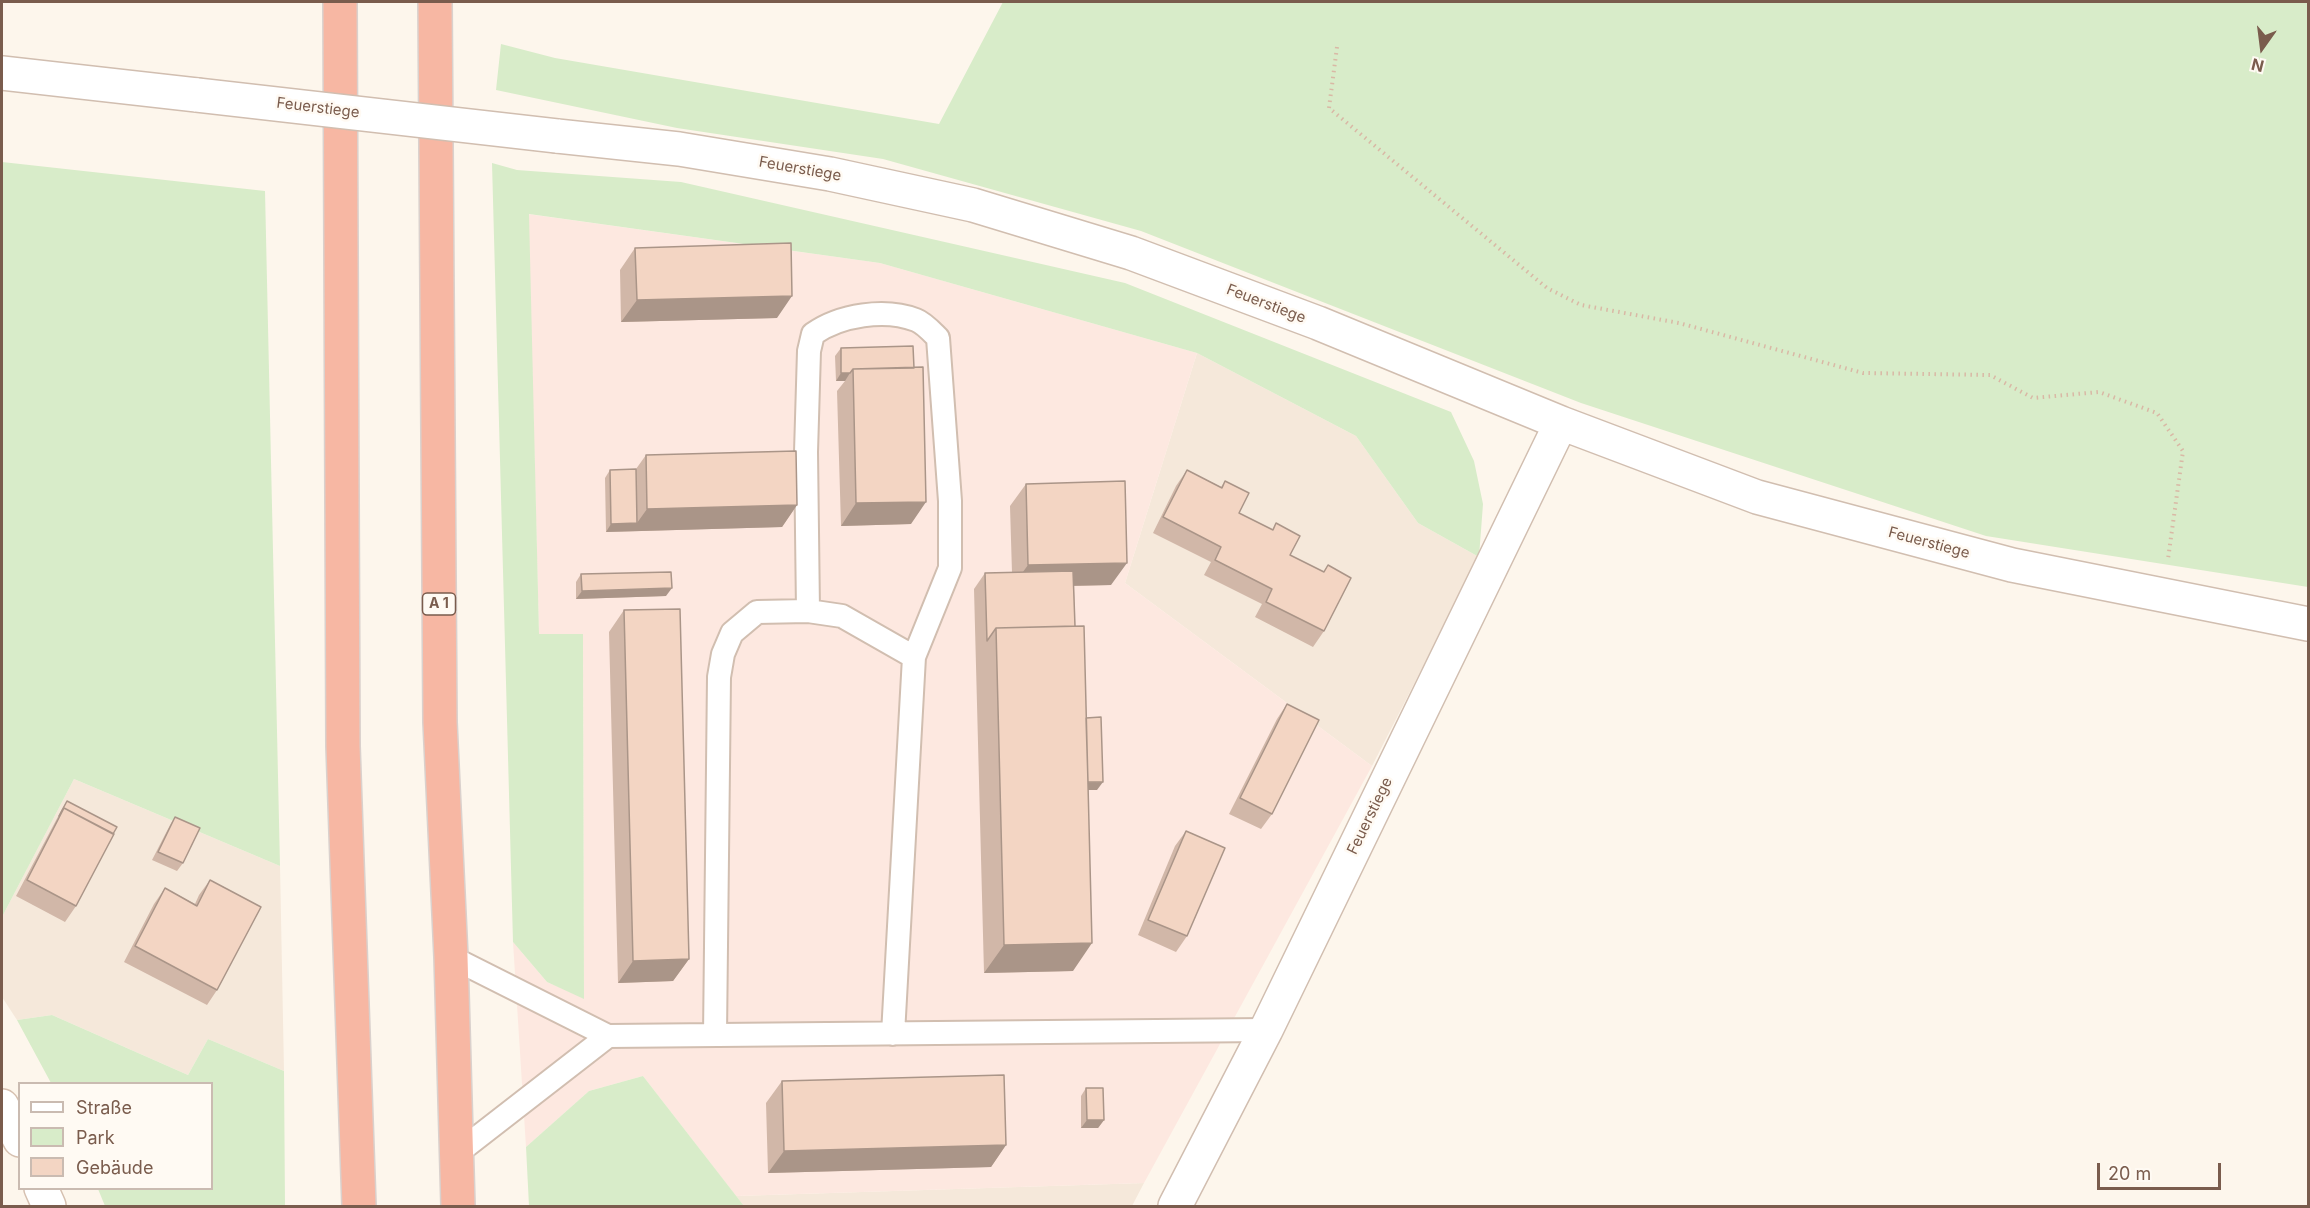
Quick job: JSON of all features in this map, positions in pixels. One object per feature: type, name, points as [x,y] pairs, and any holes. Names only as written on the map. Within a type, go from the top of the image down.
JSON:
[{"type":"highway","points":[[340,2],[343,746],[359,1206]]},
{"type":"highway","name":"A 1","points":[[435,2],[440,722],[451,957],[458,1206]]},
{"type":"street","name":"Feuerstiege","points":[[2,72],[679,149],[807,170],[973,205],[1131,253],[1318,323],[1561,423],[1757,497],[2012,566],[2308,624]]},
{"type":"street","name":"Feuerstiege","points":[[1175,1206],[1266,1030],[1561,423]]},
{"type":"street","points":[[2,1106],[18,1136]]},
{"type":"street","points":[[42,1190],[49,1206]]},
{"type":"lane","points":[[808,611],[806,452],[808,351],[813,334],[831,322],[890,314],[919,321],[938,338],[950,501],[950,568],[914,657],[893,1034]]},
{"type":"lane","points":[[715,1035],[719,677],[723,654],[732,633],[757,612],[808,611],[842,616],[914,657]]},
{"type":"lane","points":[[451,957],[608,1036],[1266,1030]]},
{"type":"lane","points":[[456,1154],[608,1036]]},
{"type":"path","points":[[1337,47],[1329,108],[1547,288],[1581,305],[1679,323],[1863,374],[1990,375],[2033,398],[2099,392],[2157,413],[2183,451],[2163,595]]},
{"type":"shaded area","points":[[528,214],[880,263],[1197,353],[1125,583],[1372,766],[1144,1183],[736,1196],[643,1076],[589,1091],[526,1147],[513,942],[547,982],[584,998],[583,634],[539,634]]},
{"type":"shaded area","points":[[1197,353],[1356,436],[1418,523],[1479,557],[1372,766],[1125,583]]},
{"type":"shaded area","points":[[74,779],[280,866],[284,1071],[208,1039],[188,1075],[52,1015],[17,1020],[2,997],[2,917]]},
{"type":"shaded area","points":[[1144,1183],[1132,1206],[744,1206],[736,1196]]},
{"type":"green space","points":[[1003,2],[2308,2],[2308,587],[1986,536],[1581,403],[1141,231],[883,159],[677,128],[496,90],[501,44],[555,58],[939,124]]},
{"type":"green space","points":[[2,162],[265,191],[280,866],[74,779],[2,917]]},
{"type":"green space","points":[[492,163],[517,170],[681,182],[1125,283],[1451,412],[1474,461],[1483,504],[1479,557],[1418,523],[1356,436],[1197,353],[880,263],[529,214],[539,634],[583,634],[584,999],[547,982],[513,942]]},
{"type":"green space","points":[[52,1015],[188,1075],[208,1039],[284,1071],[285,1206],[105,1206],[98,1190],[213,1190],[213,1082],[50,1082],[17,1020]]},
{"type":"green space","points":[[643,1076],[744,1206],[529,1206],[526,1147],[589,1091]]},
{"type":"building","points":[[791,243],[792,296],[637,300],[635,248]]},
{"type":"building","points":[[913,346],[914,368],[853,369],[850,373],[841,373],[841,348]]},
{"type":"building","points":[[923,367],[926,502],[856,503],[853,369]]},
{"type":"building","points":[[796,451],[797,505],[647,509],[646,455]]},
{"type":"building","points":[[636,469],[637,523],[611,524],[610,470]]},
{"type":"building","points":[[1187,470],[1222,488],[1225,481],[1249,493],[1239,513],[1273,530],[1276,523],[1300,536],[1290,555],[1324,572],[1328,565],[1351,578],[1324,631],[1266,602],[1272,589],[1215,560],[1221,547],[1163,517]]},
{"type":"building","points":[[1125,481],[1127,563],[1028,565],[1026,484]]},
{"type":"building","points":[[1073,571],[1075,626],[996,628],[987,641],[985,573]]},
{"type":"building","points":[[671,572],[672,588],[582,591],[581,574]]},
{"type":"building","points":[[680,609],[689,959],[633,961],[624,610]]},
{"type":"building","points":[[1084,626],[1092,943],[1004,945],[996,628]]},
{"type":"building","points":[[1287,704],[1319,720],[1272,814],[1240,798]]},
{"type":"building","points":[[1101,717],[1103,782],[1088,782],[1086,718]]},
{"type":"building","points":[[67,801],[117,827],[113,834],[64,808],[59,816]]},
{"type":"building","points":[[64,808],[114,834],[76,906],[27,880]]},
{"type":"building","points":[[175,817],[200,828],[183,863],[158,852]]},
{"type":"building","points":[[1186,831],[1225,848],[1187,936],[1148,920]]},
{"type":"building","points":[[210,880],[261,907],[217,990],[135,946],[165,888],[197,906]]},
{"type":"building","points":[[1004,1075],[1006,1145],[784,1151],[782,1081]]},
{"type":"building","points":[[1086,1088],[1103,1088],[1104,1120],[1087,1120]]}]
